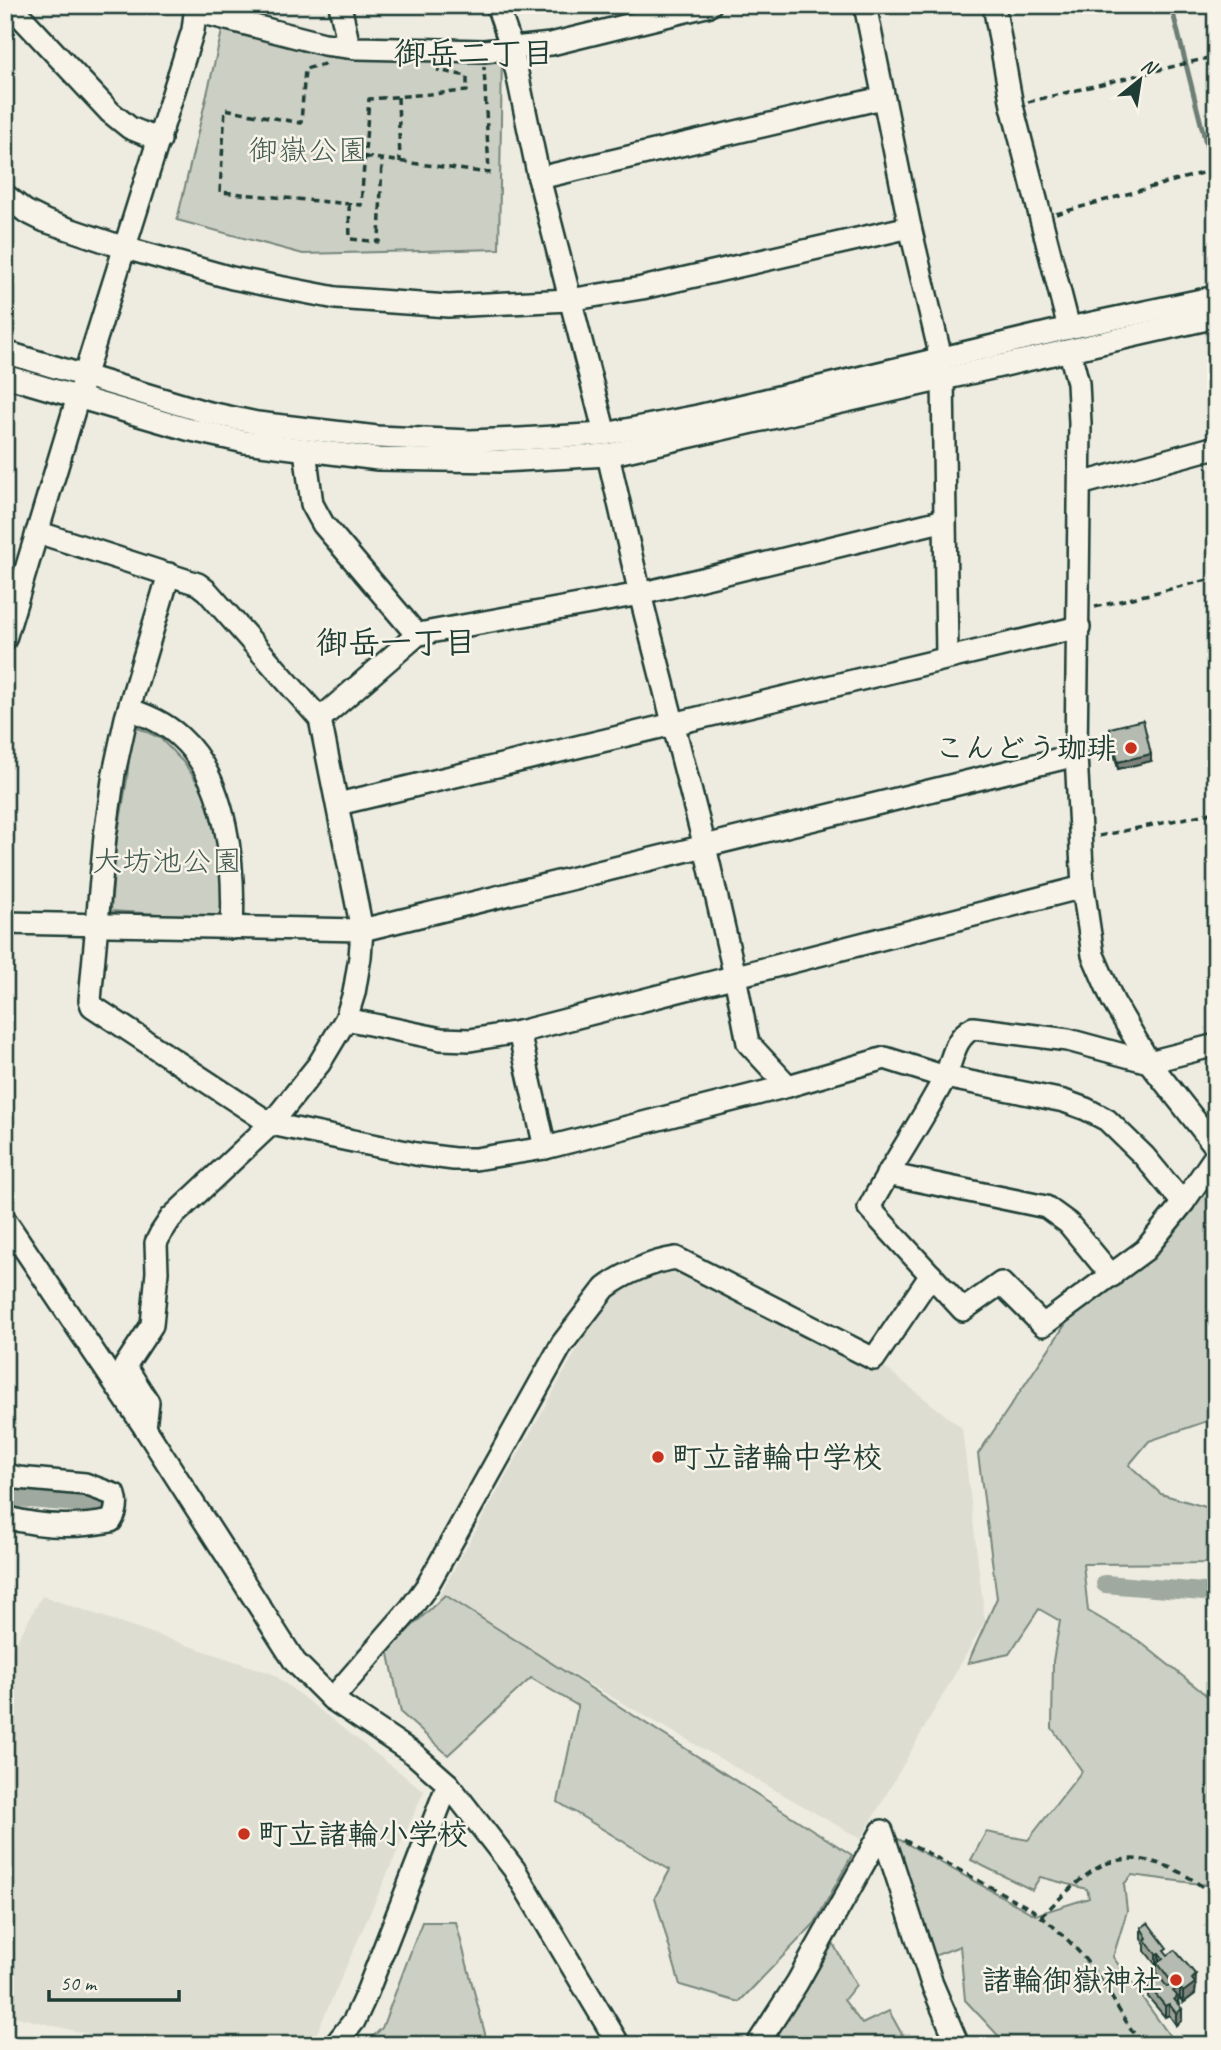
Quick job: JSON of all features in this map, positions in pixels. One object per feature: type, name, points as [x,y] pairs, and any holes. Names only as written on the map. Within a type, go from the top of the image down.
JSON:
[{"type":"street","points":[[10,5],[119,120],[160,140]]},
{"type":"street","points":[[340,5],[349,47]]},
{"type":"street","points":[[497,5],[512,49],[539,178],[605,434]]},
{"type":"street","points":[[5,639],[77,399],[160,140],[193,30],[196,8],[324,44],[430,51],[484,51],[551,44],[623,15],[710,5]]},
{"type":"street","points":[[865,5],[882,98],[942,368],[947,657]]},
{"type":"street","points":[[994,5],[1012,106],[1069,328]]},
{"type":"street","points":[[539,178],[882,98]]},
{"type":"street","points":[[5,195],[45,222],[232,278],[336,298],[448,306],[569,300],[642,288],[910,227]]},
{"type":"street","points":[[5,376],[77,399],[199,432],[244,442],[305,450],[378,459],[455,462],[608,455],[942,368],[1069,328],[1216,297]]},
{"type":"street","points":[[5,352],[205,412],[310,431],[470,441],[605,434],[942,368],[1070,352],[1216,317]]},
{"type":"street","points":[[1070,352],[1078,383],[1080,484],[1076,755],[1083,887],[1093,955],[1113,1001],[1149,1062],[1216,1147]]},
{"type":"street","points":[[1080,484],[1216,447]]},
{"type":"street","points":[[305,450],[312,504],[323,524],[417,635]]},
{"type":"street","points":[[608,455],[640,594],[705,847],[748,1043],[788,1086]]},
{"type":"street","points":[[320,719],[417,635],[640,594],[945,520]]},
{"type":"street","points":[[37,532],[198,584],[320,719],[362,930],[356,983],[346,1019],[318,1064],[271,1124],[171,1218],[156,1243],[158,1272],[152,1325],[125,1366],[148,1402],[145,1428]]},
{"type":"street","points":[[169,574],[129,709],[114,773],[90,1000],[92,1006],[271,1124],[433,1157],[475,1159],[545,1148],[788,1086],[885,1058],[945,1077],[1063,1101],[1086,1109],[1107,1120],[1167,1181],[1183,1203]]},
{"type":"street","points":[[338,804],[947,657],[1079,619]]},
{"type":"street","points":[[129,709],[156,719],[182,738],[207,774],[216,793],[225,832],[234,899],[232,929]]},
{"type":"street","points":[[5,923],[362,930],[1076,755]]},
{"type":"street","points":[[346,1019],[441,1039],[470,1040],[520,1032],[1083,887]]},
{"type":"street","points":[[1216,1045],[1149,1062],[1068,1040],[973,1028],[964,1032],[945,1077],[869,1208],[963,1310],[1001,1283],[1043,1325],[1145,1250],[1183,1203],[1216,1155]]},
{"type":"street","points":[[520,1032],[545,1148]]},
{"type":"street","points":[[887,1174],[1046,1207],[1068,1223],[1112,1276]]},
{"type":"street","points":[[5,1220],[145,1428],[295,1662],[332,1699],[414,1754],[447,1784],[514,1869],[619,2045]]},
{"type":"street","points":[[332,1699],[427,1586],[562,1345],[605,1289],[614,1282],[665,1259],[676,1258],[874,1359],[931,1275]]},
{"type":"street","points":[[5,1474],[18,1478],[85,1484],[115,1496],[117,1501],[115,1515],[111,1521],[84,1526],[46,1525],[5,1517]]},
{"type":"street","points":[[335,2045],[354,2021],[366,1996],[447,1784]]},
{"type":"street","points":[[757,2045],[797,1983],[883,1831]]},
{"type":"street","points":[[883,1831],[932,1984],[958,2045]]},
{"type":"path","points":[[324,44],[328,63],[305,69],[301,123],[225,109],[220,192],[361,205],[369,99],[467,91],[467,76],[430,69]]},
{"type":"path","points":[[365,157],[489,173],[484,51]]},
{"type":"path","points":[[1012,106],[1174,64],[1216,56]]},
{"type":"path","points":[[398,97],[400,162]]},
{"type":"path","points":[[349,204],[350,239],[379,242],[382,159]]},
{"type":"path","points":[[1041,218],[1216,169]]},
{"type":"path","points":[[1079,619],[1216,578]]},
{"type":"path","points":[[1080,840],[1216,812]]},
{"type":"path","points":[[5,1584],[13,1591]]},
{"type":"path","points":[[883,1831],[1041,1916],[1073,1944],[1104,1985],[1134,2035],[1144,2045]]},
{"type":"path","points":[[1041,1916],[1094,1869],[1117,1860],[1150,1861],[1169,1866],[1203,1885],[1216,1899]]},
{"type":"shaded area","points":[[674,1265],[883,1366],[962,1428],[985,1621],[861,1839],[438,1598],[609,1292]]},
{"type":"shaded area","points":[[42,1596],[273,1674],[424,1791],[316,2035],[298,2045],[133,2045],[5,2014],[16,1834],[5,1817],[5,1662]]},
{"type":"green space","name":"御嶽公園","points":[[223,27],[502,55],[499,249],[303,254],[177,220]]},
{"type":"green space","name":"大坊池公園","points":[[132,725],[160,738],[184,763],[204,792],[216,836],[227,908],[223,918],[111,911],[116,845],[127,779]]},
{"type":"green space","points":[[1212,1175],[1216,1175],[1216,1418],[1149,1441],[1129,1465],[1161,1494],[1216,1510],[1216,1563],[1083,1564],[1088,1611],[1139,1641],[1216,1703],[1216,1886],[1132,1875],[1124,1884],[1127,1911],[1113,1957],[1172,2039],[1171,2045],[1007,2045],[965,2000],[960,1946],[929,1958],[893,1836],[1035,1915],[1089,1898],[1087,1889],[1040,1877],[1032,1890],[971,1860],[986,1832],[1028,1840],[1082,1771],[1052,1728],[1053,1661],[1060,1621],[1039,1609],[1009,1654],[968,1663],[997,1598],[978,1454],[1069,1319]]},
{"type":"green space","points":[[445,1595],[852,1855],[815,1923],[739,2002],[680,1985],[655,1897],[670,1870],[558,1802],[578,1706],[531,1678],[448,1755],[401,1713],[388,1649]]},
{"type":"green space","points":[[422,1922],[456,1922],[488,2045],[364,2045],[382,2028]]},
{"type":"green space","points":[[831,1940],[856,1985],[844,2000],[862,2024],[889,2011],[908,2045],[768,2045]]},
{"type":"building","name":"こんどう珈琲","points":[[1143,720],[1151,754],[1118,762],[1110,728]]},
{"type":"building","points":[[1148,1923],[1167,1948],[1164,1950],[1168,1955],[1175,1950],[1196,1975],[1192,1979],[1195,1983],[1183,1992],[1180,1987],[1173,1991],[1178,1997],[1174,1999],[1182,2009],[1176,2013],[1169,2004],[1165,2006],[1148,1985],[1160,1977],[1167,1987],[1173,1984],[1157,1962],[1163,1958],[1159,1953],[1156,1954],[1145,1940],[1147,1938],[1141,1928]]},
{"type":"waterway","points":[[1171,5],[1216,183]]},
{"type":"waterway","points":[[5,1495],[110,1506]]},
{"type":"waterway","points":[[1105,1584],[1216,1593]]},
{"type":"place","name":"こんどう珈琲","points":[[1131,748]]},
{"type":"place","name":"町立諸輪中学校","points":[[658,1457]]},
{"type":"place","name":"町立諸輪小学校","points":[[244,1834]]},
{"type":"place","name":"諸輪御嶽神社","points":[[1176,1980]]},
{"type":"district","name":"御岳二丁目","points":[[474,53]]},
{"type":"district","name":"御岳一丁目","points":[[396,642]]}]
